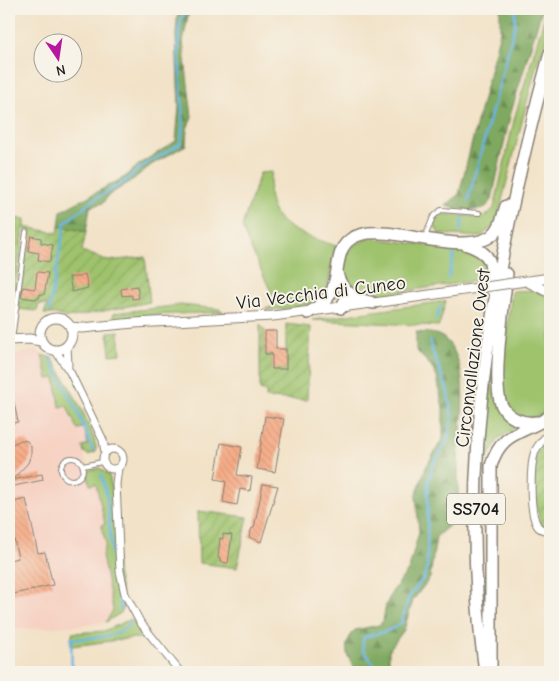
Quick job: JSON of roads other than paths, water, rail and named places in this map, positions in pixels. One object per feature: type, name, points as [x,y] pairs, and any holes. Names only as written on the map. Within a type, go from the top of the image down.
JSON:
[{"type":"highway","name":"Circonvallazione Ovest","points":[[485,672],[479,622],[476,493],[481,403],[488,346],[523,152],[550,53]]},
{"type":"highway","points":[[308,313],[325,302],[331,293],[337,258],[348,241],[360,234],[374,233],[461,243],[482,241],[496,231],[523,152]]},
{"type":"highway","points":[[510,219],[498,373],[499,397],[504,409],[517,420],[532,423],[549,417]]},
{"type":"highway","points":[[461,243],[483,252],[491,264],[488,346]]},
{"type":"highway","points":[[336,272],[339,282],[345,290],[355,298],[374,303]]},
{"type":"highway","points":[[331,293],[340,308],[346,299],[345,290]]},
{"type":"highway","points":[[491,672],[491,466],[497,450],[506,439],[549,417]]},
{"type":"street","name":"Via Vecchia di Cuneo","points":[[71,332],[117,324],[308,313],[550,278]]},
{"type":"street","points":[[526,281],[550,293]]},
{"type":"street","points":[[67,346],[55,350],[47,348],[41,341],[40,331],[43,325],[54,318],[66,322],[71,332],[67,346],[67,361],[70,372]]},
{"type":"street","points":[[13,339],[40,331]]},
{"type":"street","points":[[13,339],[41,341]]},
{"type":"street","points":[[55,350],[70,372],[109,450]]},
{"type":"street","points":[[550,433],[536,451],[532,473],[532,502],[536,524],[539,528],[550,532]]},
{"type":"street","points":[[109,450],[102,462],[109,469],[116,484]]},
{"type":"street","points":[[109,450],[117,450],[123,456],[122,465],[118,468],[109,469]]},
{"type":"street","points":[[118,468],[116,484],[120,571],[125,594],[140,622],[180,672]]},
{"type":"lane","points":[[424,238],[434,217],[442,210],[479,213]]},
{"type":"lane","points":[[13,339],[26,232]]},
{"type":"lane","points":[[70,458],[79,460],[83,466],[82,474],[75,479],[66,477],[62,471],[63,464],[70,458]]},
{"type":"lane","points":[[83,466],[102,462]]},
{"type":"waterway","points":[[49,310],[65,223],[93,200],[123,183],[141,167],[180,144],[182,113],[178,40],[184,14],[193,9]]},
{"type":"waterway","points":[[468,200],[515,25],[515,9]]},
{"type":"waterway","points":[[460,231],[463,219]]},
{"type":"waterway","points":[[448,278],[454,255]]},
{"type":"waterway","points":[[436,320],[440,307]]},
{"type":"waterway","points":[[380,672],[363,648],[364,637],[388,631],[401,623],[409,597],[423,579],[427,568],[428,484],[433,464],[447,441],[452,418],[448,392],[432,350],[431,341]]},
{"type":"waterway","points":[[50,359],[78,412],[93,451]]},
{"type":"waterway","points":[[101,475],[107,497],[113,567],[121,610]]},
{"type":"waterway","points":[[72,672],[71,639],[111,635],[119,632],[129,623]]}]
